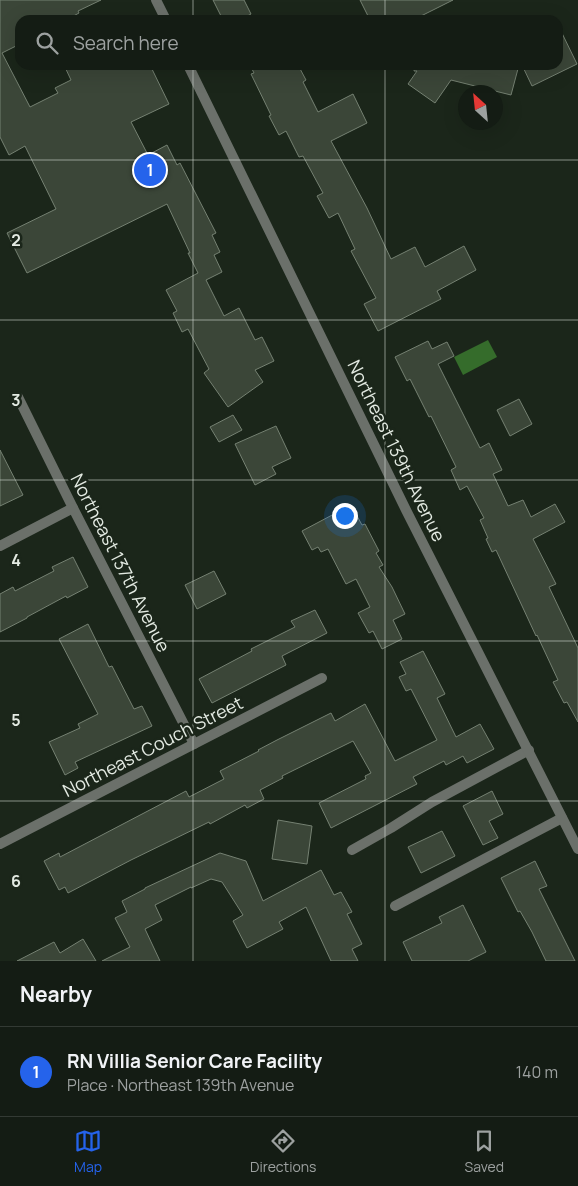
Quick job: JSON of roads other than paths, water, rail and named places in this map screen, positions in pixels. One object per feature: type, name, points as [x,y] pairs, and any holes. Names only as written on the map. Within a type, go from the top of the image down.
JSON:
[{"type":"street","points":[[156,0],[164,15]]},
{"type":"street","name":"Northeast 139th Avenue","points":[[190,70],[406,510],[578,849]]},
{"type":"street","name":"Northeast 137th Avenue","points":[[18,397],[194,744]]},
{"type":"street","points":[[0,546],[73,508]]},
{"type":"street","name":"Northeast Couch Street","points":[[0,844],[322,678]]},
{"type":"street","points":[[352,850],[432,802],[529,750]]},
{"type":"street","points":[[395,906],[562,818]]},
{"type":"place","name":"RN Villia Senior Care Facility","points":[[150,170]]}]
